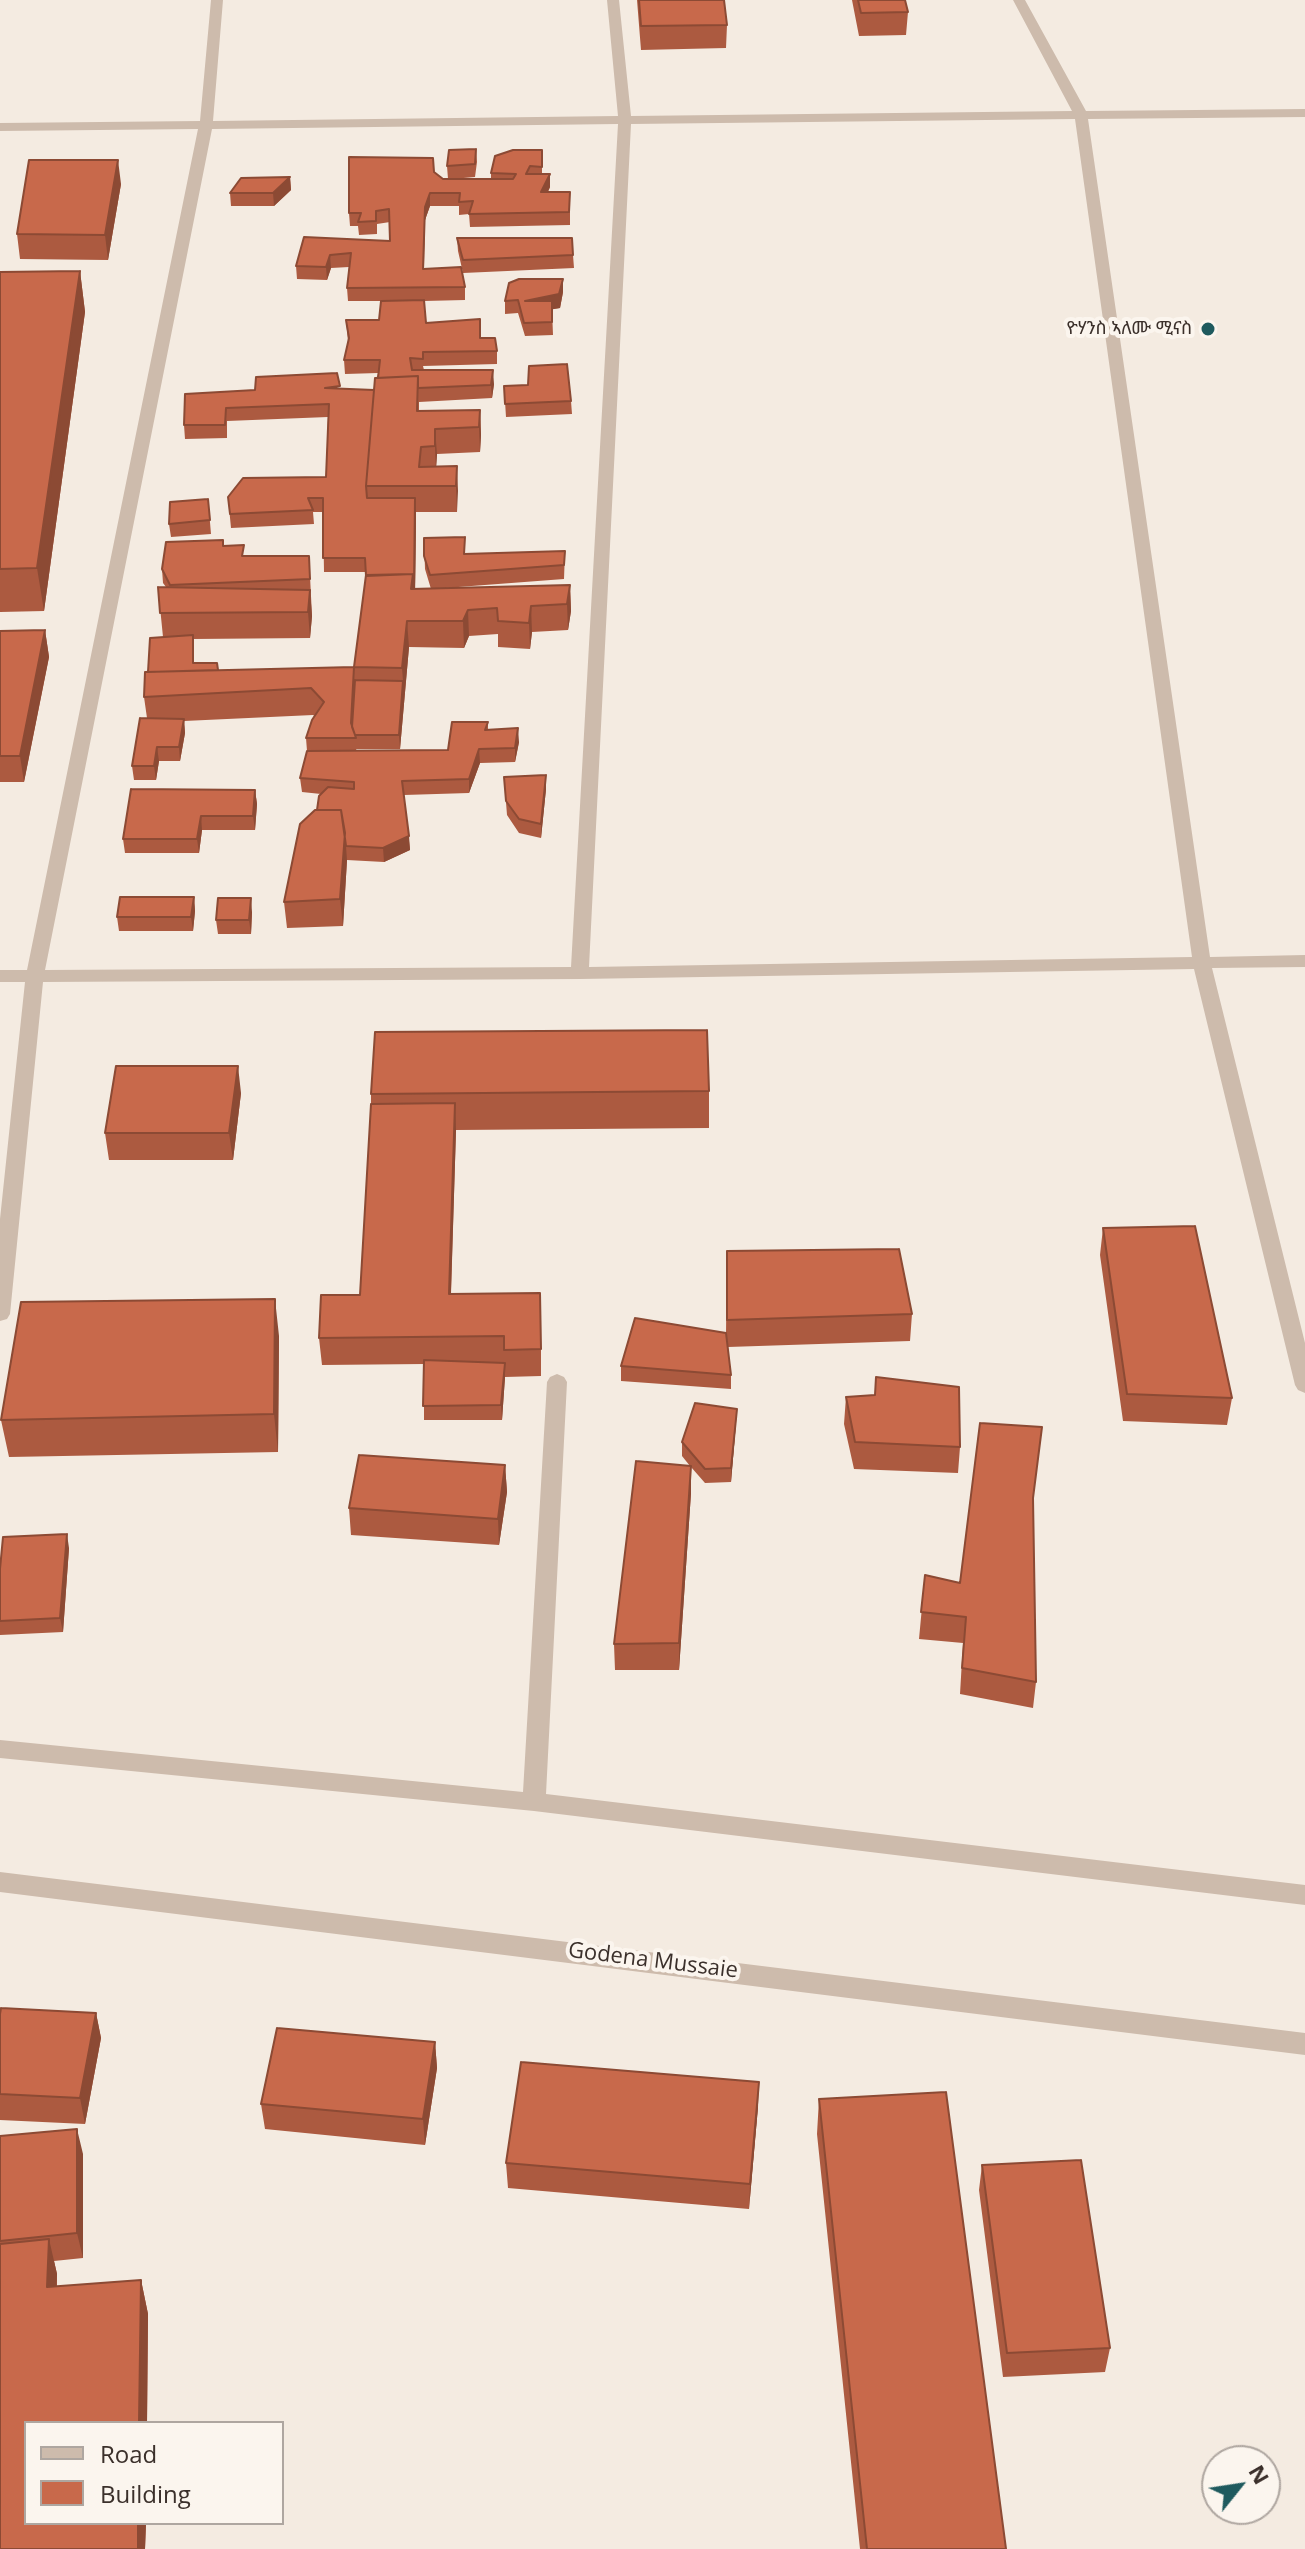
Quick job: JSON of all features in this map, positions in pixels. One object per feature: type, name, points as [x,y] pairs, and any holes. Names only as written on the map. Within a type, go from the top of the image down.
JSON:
[{"type":"street","points":[[0,1314],[35,975],[206,124],[217,0]]},
{"type":"street","points":[[580,973],[625,119],[613,0]]},
{"type":"street","points":[[1019,0],[1081,115],[1202,963],[1305,1385]]},
{"type":"street","points":[[0,127],[1305,113]]},
{"type":"street","points":[[0,976],[580,973],[1305,961]]},
{"type":"street","points":[[534,1802],[557,1382]]},
{"type":"street","points":[[0,1749],[534,1802],[1305,1895]]},
{"type":"street","name":"Godena Mussaie","points":[[0,1882],[1305,2044]]},
{"type":"building","points":[[639,0],[724,0],[727,25],[641,26]]},
{"type":"building","points":[[858,0],[905,0],[908,12],[861,13]]},
{"type":"building","points":[[476,149],[475,164],[447,166],[449,150]]},
{"type":"building","points":[[513,150],[542,150],[542,167],[530,166],[526,174],[550,174],[541,192],[570,192],[569,212],[469,214],[473,201],[459,202],[460,193],[430,193],[425,207],[423,269],[461,267],[465,287],[347,288],[351,253],[330,255],[326,267],[296,266],[304,237],[390,241],[389,209],[376,211],[376,221],[358,222],[361,213],[349,213],[349,157],[433,158],[434,172],[443,179],[513,179],[516,174],[491,173],[495,156]]},
{"type":"building","points":[[29,160],[118,160],[105,235],[17,234]]},
{"type":"building","points":[[290,177],[273,193],[230,193],[241,178]]},
{"type":"building","points":[[457,238],[572,238],[573,255],[463,260]]},
{"type":"building","points":[[80,271],[37,568],[0,569],[0,272]]},
{"type":"building","points":[[519,279],[563,279],[559,294],[525,301],[552,301],[552,322],[524,323],[518,300],[505,301],[509,283]]},
{"type":"building","points":[[424,300],[426,323],[480,319],[480,338],[495,338],[497,351],[423,352],[423,359],[410,358],[412,370],[493,370],[491,385],[418,388],[418,376],[378,378],[380,360],[344,360],[349,338],[346,320],[379,320],[381,301]]},
{"type":"building","points":[[567,364],[571,401],[505,404],[504,386],[528,385],[529,366]]},
{"type":"building","points":[[337,373],[340,386],[325,388],[374,390],[367,498],[415,498],[414,586],[413,574],[366,576],[365,558],[323,558],[323,498],[308,498],[313,510],[230,514],[228,497],[243,478],[326,477],[329,404],[226,408],[225,425],[184,425],[185,394],[255,390],[256,377]]},
{"type":"building","points":[[418,376],[417,411],[480,410],[479,427],[435,429],[435,446],[421,447],[419,467],[457,466],[456,486],[366,486],[375,378]]},
{"type":"building","points":[[208,499],[210,520],[169,524],[170,502]]},
{"type":"building","points":[[465,537],[464,554],[565,551],[564,565],[430,575],[424,556],[424,538]]},
{"type":"building","points":[[223,540],[223,546],[244,545],[242,556],[309,556],[310,579],[170,585],[162,569],[166,542]]},
{"type":"building","points":[[413,574],[411,589],[570,585],[567,604],[531,606],[529,623],[498,621],[497,608],[468,610],[463,621],[407,621],[402,668],[354,667],[366,575]]},
{"type":"building","points":[[158,587],[310,590],[308,612],[160,613]]},
{"type":"building","points":[[45,630],[20,756],[0,756],[0,631]]},
{"type":"building","points":[[193,635],[193,663],[217,663],[218,670],[148,672],[150,638]]},
{"type":"building","points":[[354,667],[351,723],[356,738],[306,738],[312,720],[324,702],[311,688],[144,697],[145,672]]},
{"type":"building","points":[[355,680],[403,681],[399,735],[355,735],[352,727]]},
{"type":"building","points":[[140,718],[184,719],[179,747],[157,747],[154,766],[132,766]]},
{"type":"building","points":[[452,722],[488,722],[485,730],[518,728],[515,748],[479,749],[469,779],[402,781],[409,836],[383,848],[346,846],[341,810],[317,810],[319,796],[328,787],[354,789],[354,782],[300,778],[307,751],[448,750]]},
{"type":"building","points":[[546,775],[541,824],[519,819],[506,801],[504,777]]},
{"type":"building","points":[[131,789],[255,790],[253,816],[201,816],[197,839],[123,839]]},
{"type":"building","points":[[315,810],[341,810],[345,833],[340,899],[284,902],[300,824]]},
{"type":"building","points":[[120,897],[194,897],[191,917],[117,917]]},
{"type":"building","points":[[218,898],[251,898],[249,920],[216,920]]},
{"type":"building","points":[[707,1030],[709,1091],[371,1094],[375,1032]]},
{"type":"building","points":[[116,1066],[238,1066],[229,1133],[105,1133]]},
{"type":"building","points":[[455,1103],[449,1294],[540,1293],[541,1349],[504,1350],[504,1336],[319,1338],[321,1295],[360,1295],[371,1104]]},
{"type":"building","points":[[1195,1226],[1232,1398],[1127,1394],[1103,1228]]},
{"type":"building","points":[[899,1249],[912,1314],[727,1320],[727,1251]]},
{"type":"building","points":[[275,1299],[274,1414],[1,1420],[21,1302]]},
{"type":"building","points":[[635,1318],[726,1333],[731,1375],[621,1366]]},
{"type":"building","points":[[424,1360],[505,1363],[501,1405],[423,1406]]},
{"type":"building","points":[[876,1377],[959,1387],[960,1447],[855,1442],[846,1397],[875,1395]]},
{"type":"building","points":[[695,1403],[737,1409],[731,1468],[705,1469],[682,1442]]},
{"type":"building","points":[[980,1423],[1042,1427],[1033,1498],[1036,1682],[962,1668],[966,1617],[921,1612],[925,1575],[960,1583]]},
{"type":"building","points":[[359,1455],[505,1465],[498,1519],[349,1508]]},
{"type":"building","points":[[636,1461],[691,1466],[679,1643],[614,1644]]},
{"type":"building","points":[[67,1534],[60,1618],[0,1621],[3,1537]]},
{"type":"building","points":[[1,2008],[96,2013],[80,2098],[0,2094]]},
{"type":"building","points":[[277,2028],[435,2042],[423,2119],[261,2104]]},
{"type":"building","points":[[521,2062],[759,2082],[750,2184],[506,2163]]},
{"type":"building","points":[[946,2092],[1006,2549],[867,2549],[819,2099]]},
{"type":"building","points":[[77,2129],[77,2233],[0,2241],[0,2136]]},
{"type":"building","points":[[1081,2160],[1110,2348],[1007,2353],[982,2165]]},
{"type":"building","points":[[49,2239],[47,2287],[141,2280],[139,2421],[24,2421],[24,2525],[138,2525],[138,2549],[0,2549],[0,2244]]},
{"type":"place","name":"ዮሃንስ ኣለሙ ሚናስ","points":[[1208,329]]}]
